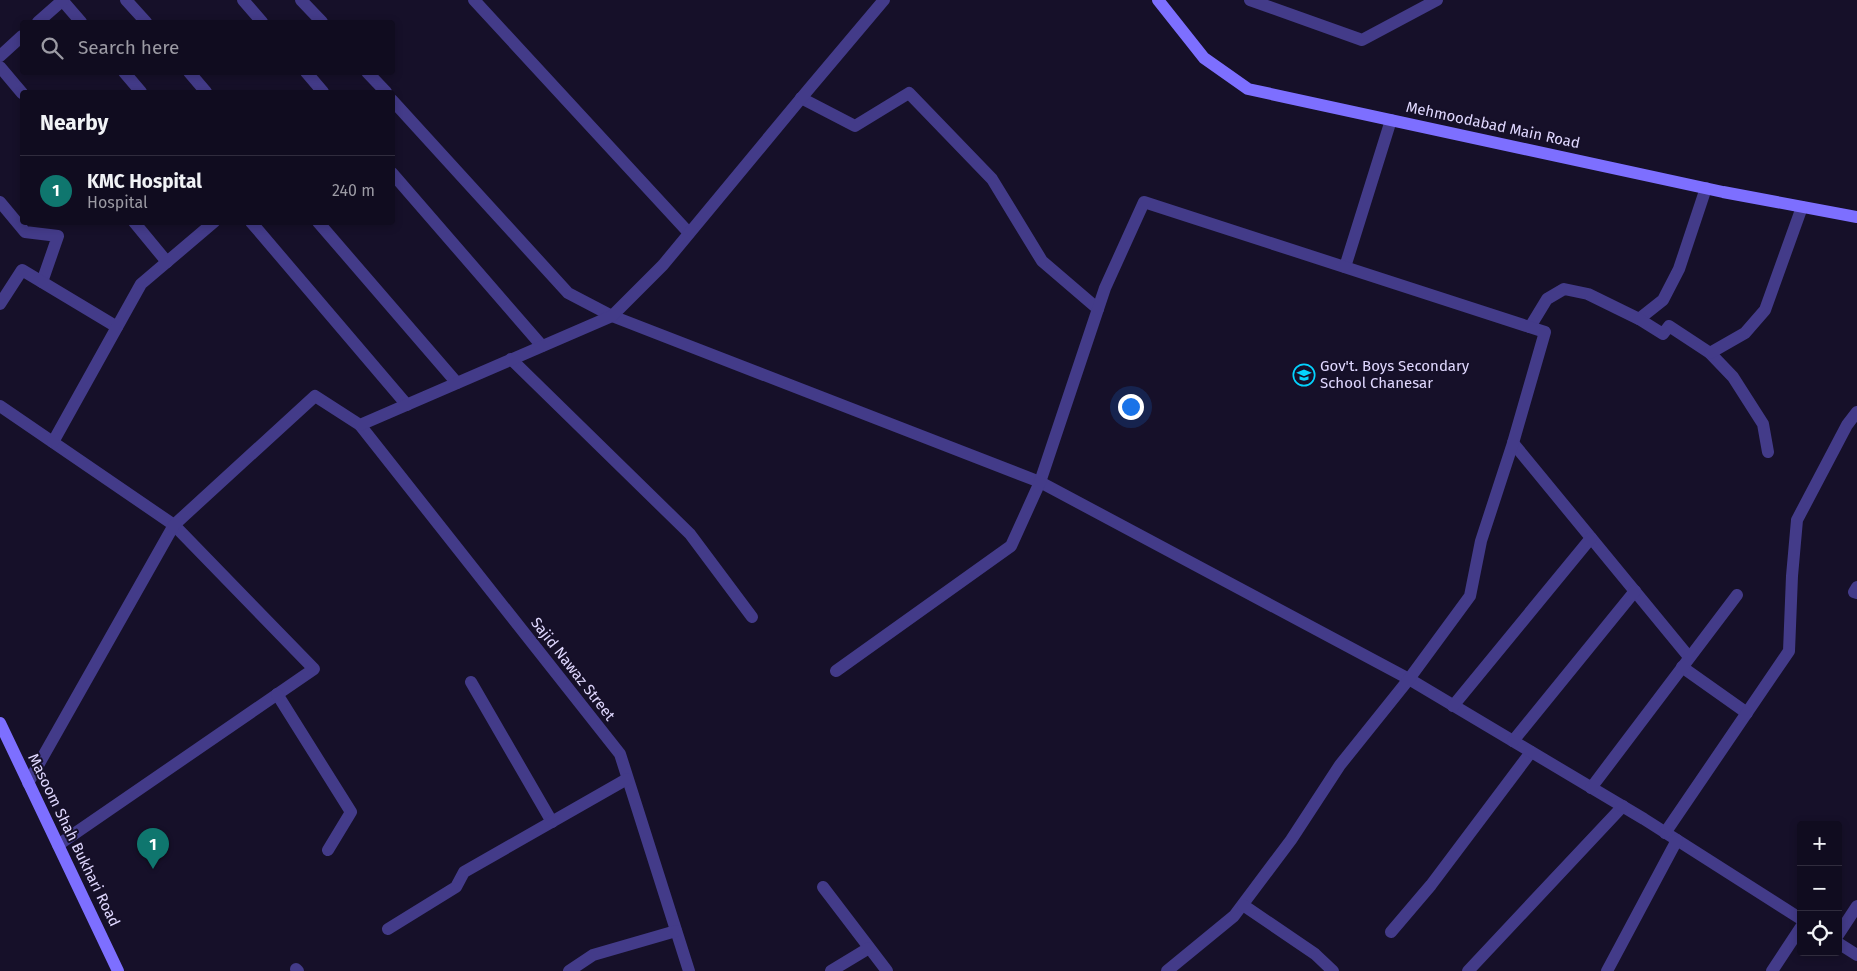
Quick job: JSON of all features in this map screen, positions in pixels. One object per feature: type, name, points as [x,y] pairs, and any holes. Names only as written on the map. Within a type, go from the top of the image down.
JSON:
[{"type":"main road","name":"Mehmoodabad Main Road","points":[[1158,0],[1204,58],[1248,89],[1706,188],[1857,217]]},
{"type":"main road","name":"Masoom Shah Bukhari Road","points":[[0,723],[118,971]]},
{"type":"street","points":[[40,20],[62,0],[79,20]]},
{"type":"street","points":[[126,0],[144,20]]},
{"type":"street","points":[[243,0],[260,20]]},
{"type":"street","points":[[301,0],[320,20]]},
{"type":"street","points":[[474,0],[689,233]]},
{"type":"street","points":[[360,425],[612,316],[663,265],[884,0]]},
{"type":"street","points":[[1250,0],[1362,40],[1437,0]]},
{"type":"street","points":[[0,56],[20,38]]},
{"type":"street","points":[[0,67],[20,91]]},
{"type":"street","points":[[127,75],[139,90]]},
{"type":"street","points":[[192,75],[204,90]]},
{"type":"street","points":[[309,75],[321,90]]},
{"type":"street","points":[[370,75],[384,90]]},
{"type":"street","points":[[801,98],[855,126],[909,93],[992,179],[1042,261],[1098,309]]},
{"type":"street","points":[[395,103],[568,293],[612,316],[1040,482],[1409,679],[1623,806],[1797,916]]},
{"type":"street","points":[[1345,267],[1391,120]]},
{"type":"street","points":[[395,176],[542,346]]},
{"type":"street","points":[[1639,319],[1663,300],[1679,269],[1706,188]]},
{"type":"street","points":[[0,202],[25,232],[58,236],[42,282]]},
{"type":"street","points":[[836,671],[1011,546],[1040,482],[1105,288],[1144,202],[1545,332],[1513,443],[1481,541],[1470,596],[1409,679],[1340,766],[1291,840],[1243,905],[1234,916],[1167,971]]},
{"type":"street","points":[[1710,353],[1745,333],[1765,310],[1802,207]]},
{"type":"street","points":[[136,225],[167,262]]},
{"type":"street","points":[[53,442],[141,284],[210,225]]},
{"type":"street","points":[[255,225],[407,405]]},
{"type":"street","points":[[321,225],[457,383]]},
{"type":"street","points":[[0,304],[22,270],[117,326]]},
{"type":"street","points":[[1530,327],[1547,299],[1564,289],[1588,294],[1639,319],[1663,334],[1669,326],[1710,353],[1733,378],[1764,424],[1768,452]]},
{"type":"street","points":[[511,359],[690,534],[752,617]]},
{"type":"street","name":"Sajid Nawaz Street","points":[[174,525],[315,396],[360,425],[620,754],[688,971]]},
{"type":"street","points":[[0,406],[174,525],[314,669],[58,845]]},
{"type":"street","points":[[1666,833],[1789,651],[1796,520],[1847,425],[1857,412]]},
{"type":"street","points":[[1513,443],[1635,591],[1686,662],[1747,713]]},
{"type":"street","points":[[28,782],[174,525]]},
{"type":"street","points":[[1453,706],[1592,538]]},
{"type":"street","points":[[1857,587],[1854,592],[1857,594]]},
{"type":"street","points":[[1512,741],[1635,591]]},
{"type":"street","points":[[1592,788],[1736,595]]},
{"type":"street","points":[[471,682],[552,822]]},
{"type":"street","points":[[277,694],[351,812],[328,850]]},
{"type":"street","points":[[1391,932],[1431,885],[1531,752]]},
{"type":"street","points":[[388,929],[456,887],[464,872],[628,779]]},
{"type":"street","points":[[1468,971],[1623,806]]},
{"type":"street","points":[[1607,971],[1678,840]]},
{"type":"street","points":[[823,887],[887,971]]},
{"type":"street","points":[[1243,905],[1315,954],[1334,971]]},
{"type":"street","points":[[1842,929],[1857,906]]},
{"type":"street","points":[[569,971],[572,967],[593,955],[676,932]]},
{"type":"street","points":[[1772,971],[1797,933]]},
{"type":"street","points":[[1842,946],[1857,955]]},
{"type":"street","points":[[831,971],[869,948]]},
{"type":"place","name":"Gov't. Boys Secondary School Chanesar","points":[[1304,375]]},
{"type":"place","name":"KMC Hospital","points":[[153,869]]}]
